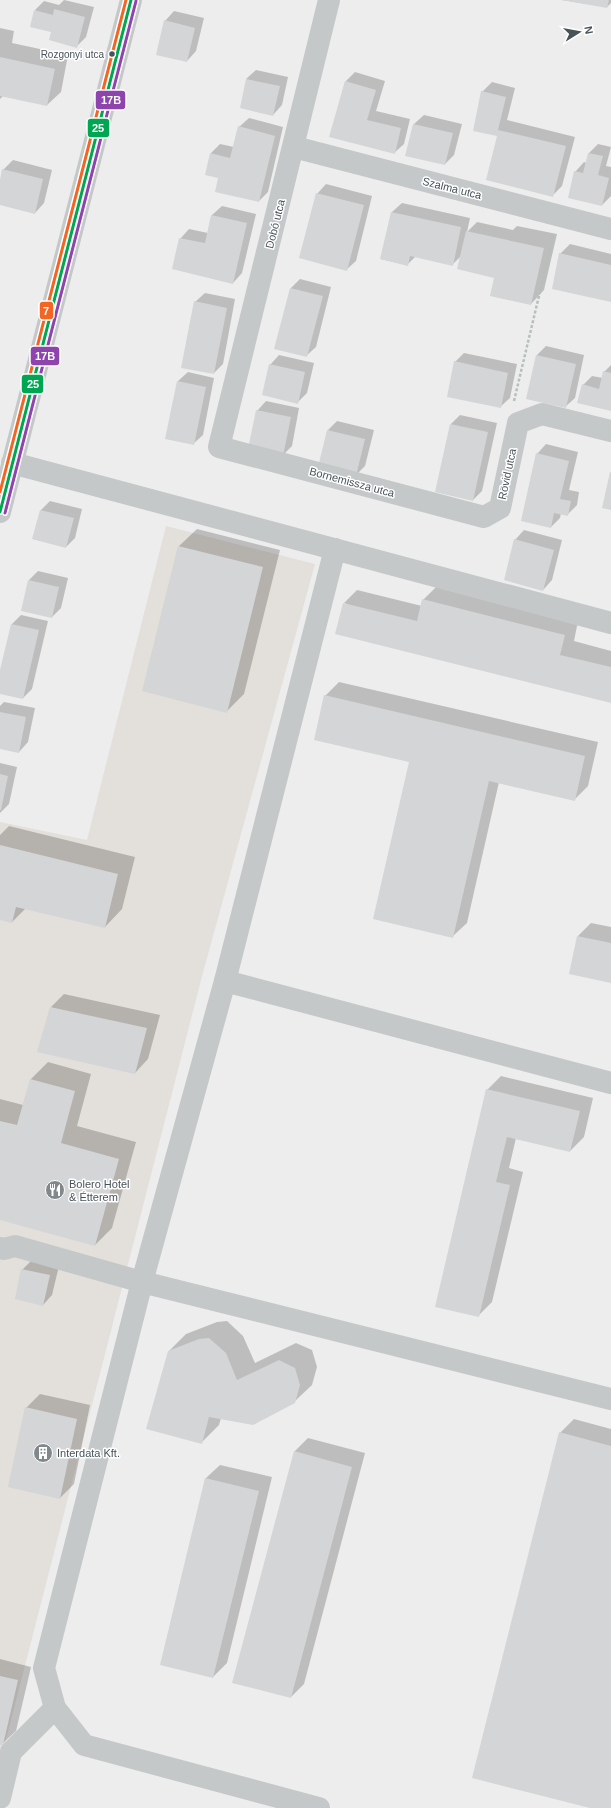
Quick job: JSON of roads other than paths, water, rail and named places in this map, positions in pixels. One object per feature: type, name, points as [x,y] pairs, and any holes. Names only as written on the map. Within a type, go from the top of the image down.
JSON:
[{"type":"street","points":[[0,512],[131,0]]},
{"type":"street","name":"Dobó utca","points":[[219,447],[329,0]]},
{"type":"street","name":"Szalma utca","points":[[294,147],[611,228]]},
{"type":"street","name":"Rövid utca","points":[[484,517],[500,508],[518,423],[542,414],[611,431]]},
{"type":"street","name":"Bornemissza utca","points":[[219,447],[484,517]]},
{"type":"street","points":[[12,463],[611,623]]},
{"type":"street","points":[[319,1808],[84,1745],[55,1708],[44,1668],[142,1282],[225,981],[336,549]]},
{"type":"street","points":[[225,981],[611,1083]]},
{"type":"street","points":[[5,1243],[142,1282],[611,1399]]},
{"type":"street","points":[[0,1798],[11,1752],[55,1708]]},
{"type":"place","name":"Rozgonyi utca","points":[[112,54]]},
{"type":"place","name":"Bolero Hotel & Étterem","points":[[55,1190]]},
{"type":"place","name":"Interdata Kft.","points":[[43,1453]]}]
